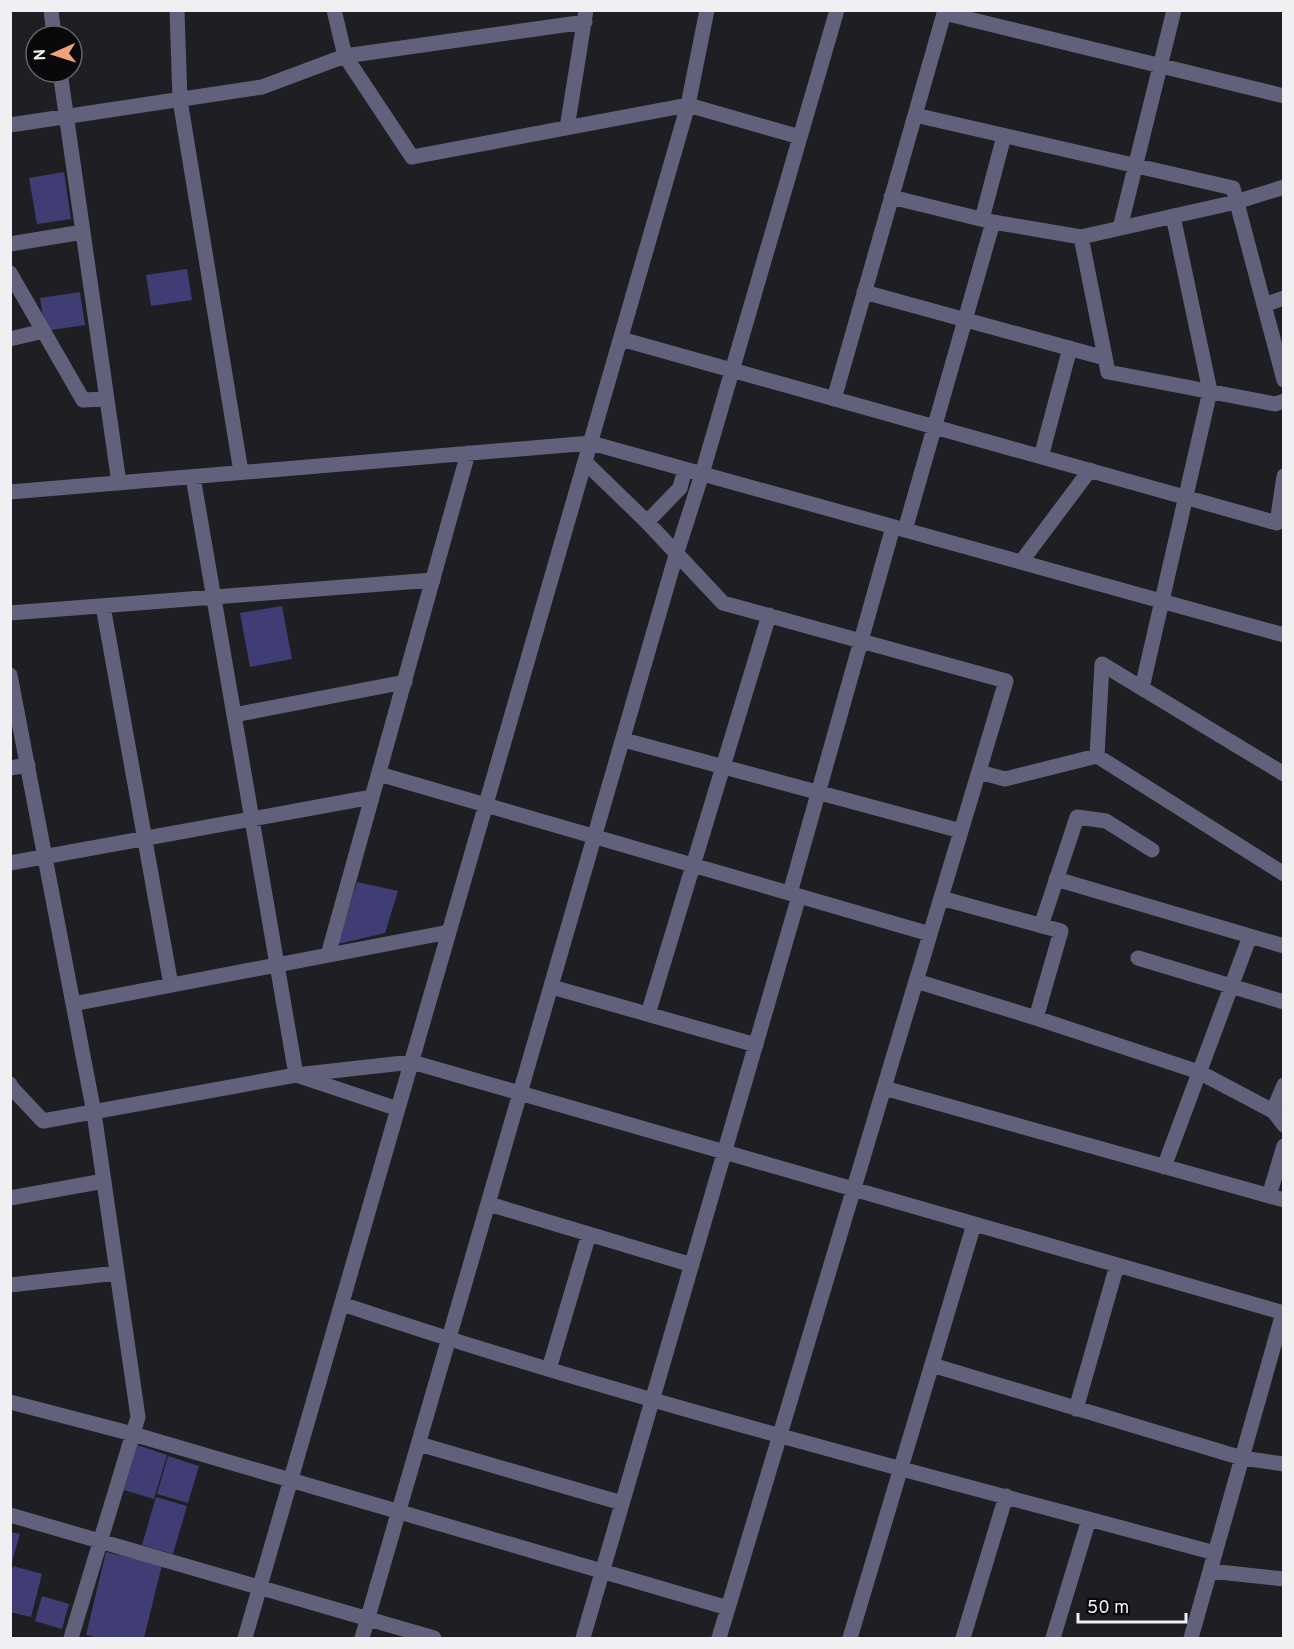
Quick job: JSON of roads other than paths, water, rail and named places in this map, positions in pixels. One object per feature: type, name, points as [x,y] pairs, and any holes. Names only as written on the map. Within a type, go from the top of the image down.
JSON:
[{"type":"street","points":[[177,10],[180,100],[240,472]]},
{"type":"street","points":[[334,10],[345,56],[412,157],[688,105],[800,137]]},
{"type":"street","points":[[245,1638],[688,105],[706,10]]},
{"type":"street","points":[[362,1638],[676,555],[702,474],[837,10]]},
{"type":"street","points":[[1120,228],[1174,10]]},
{"type":"street","points":[[834,399],[944,12],[1284,96]]},
{"type":"street","points":[[10,125],[262,87],[345,56],[585,16],[567,128]]},
{"type":"street","points":[[62,84],[119,483]]},
{"type":"street","points":[[915,115],[1233,188],[1284,380]]},
{"type":"street","points":[[583,1638],[756,1045],[795,895],[818,793],[861,641],[935,427],[965,320],[1004,136]]},
{"type":"street","points":[[891,197],[988,220],[1081,237],[1236,202],[1284,187]]},
{"type":"street","points":[[1142,688],[1210,391],[1173,216]]},
{"type":"street","points":[[10,244],[83,232]]},
{"type":"street","points":[[1081,237],[1108,372],[1275,404],[1284,401]]},
{"type":"street","points":[[10,273],[82,400],[107,399]]},
{"type":"street","points":[[864,292],[1105,358]]},
{"type":"street","points":[[1264,305],[1284,298]]},
{"type":"street","points":[[10,339],[43,331]]},
{"type":"street","points":[[621,339],[1041,457],[1280,521],[1284,476]]},
{"type":"street","points":[[1041,457],[1070,348]]},
{"type":"street","points":[[10,492],[591,443],[1284,635]]},
{"type":"street","points":[[328,955],[468,453]]},
{"type":"street","points":[[585,462],[647,522],[723,603],[1006,681],[719,1638]]},
{"type":"street","points":[[647,522],[680,489],[685,469]]},
{"type":"street","points":[[1021,562],[1090,470]]},
{"type":"street","points":[[193,477],[296,1075]]},
{"type":"street","points":[[10,613],[433,580]]},
{"type":"street","points":[[103,606],[171,985]]},
{"type":"street","points":[[648,1014],[769,615]]},
{"type":"street","points":[[1097,756],[1102,664],[1284,774]]},
{"type":"street","points":[[10,675],[94,1113],[138,1417],[71,1638]]},
{"type":"street","points":[[234,715],[405,682]]},
{"type":"street","points":[[624,740],[961,831]]},
{"type":"street","points":[[979,772],[1005,779],[1097,756],[1284,874]]},
{"type":"street","points":[[10,768],[28,765]]},
{"type":"street","points":[[379,774],[930,934]]},
{"type":"street","points":[[10,863],[372,797]]},
{"type":"street","points":[[1041,926],[1077,817],[1106,821],[1152,850]]},
{"type":"street","points":[[1056,879],[1284,946]]},
{"type":"street","points":[[941,898],[1061,931],[1036,1018]]},
{"type":"street","points":[[73,1004],[449,932]]},
{"type":"street","points":[[1164,1167],[1250,936]]},
{"type":"street","points":[[1138,958],[1284,1002]]},
{"type":"street","points":[[916,981],[1199,1072],[1273,1111],[1284,1125]]},
{"type":"street","points":[[552,987],[756,1045]]},
{"type":"street","points":[[11,1086],[43,1121],[296,1075],[412,1062],[1283,1313],[1191,1638]]},
{"type":"street","points":[[296,1075],[398,1109]]},
{"type":"street","points":[[1273,1111],[1284,1085]]},
{"type":"street","points":[[884,1088],[1276,1198],[1284,1146]]},
{"type":"street","points":[[10,1198],[104,1181]]},
{"type":"street","points":[[489,1204],[692,1265]]},
{"type":"street","points":[[850,1638],[974,1224]]},
{"type":"street","points":[[549,1370],[589,1234]]},
{"type":"street","points":[[1076,1409],[1118,1265]]},
{"type":"street","points":[[10,1285],[117,1274]]},
{"type":"street","points":[[342,1304],[449,1340],[652,1400],[1215,1553]]},
{"type":"street","points":[[932,1365],[1242,1458],[1284,1464]]},
{"type":"street","points":[[10,1402],[133,1434],[728,1608]]},
{"type":"street","points":[[418,1443],[622,1503]]},
{"type":"street","points":[[963,1638],[1006,1496]]},
{"type":"street","points":[[10,1515],[434,1638]]},
{"type":"street","points":[[1053,1638],[1089,1519]]},
{"type":"street","points":[[1210,1571],[1284,1579]]}]
